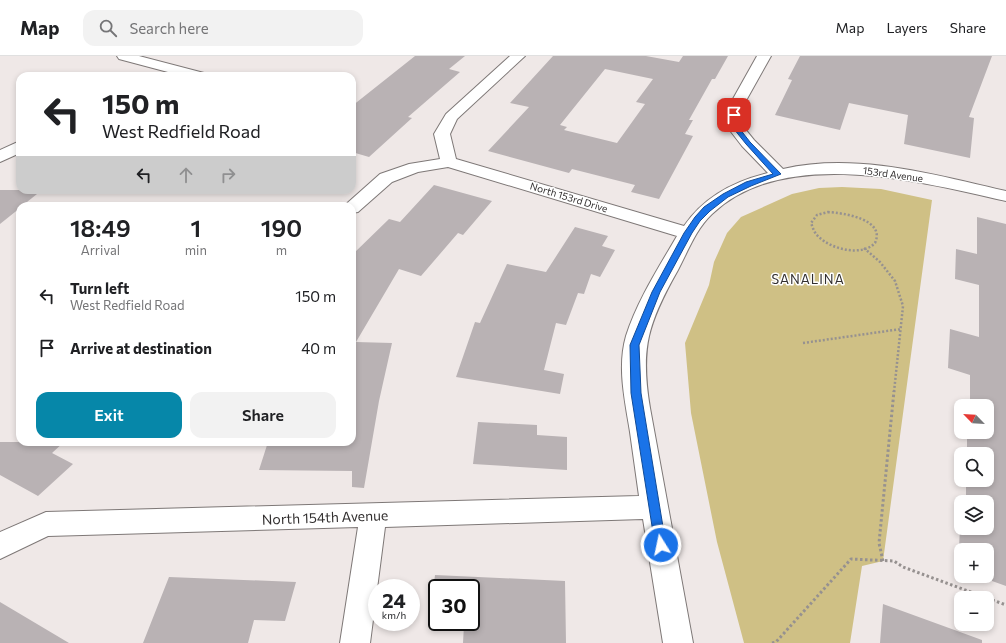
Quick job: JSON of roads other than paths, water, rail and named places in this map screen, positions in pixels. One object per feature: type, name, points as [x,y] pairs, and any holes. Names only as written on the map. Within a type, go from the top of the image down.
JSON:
[{"type":"street","points":[[124,56],[183,72]]},
{"type":"street","points":[[356,204],[386,178],[415,168],[449,162],[442,134],[451,117],[518,56]]},
{"type":"street","points":[[764,56],[736,106],[733,124],[748,143],[778,174]]},
{"type":"street","points":[[149,72],[160,66]]},
{"type":"street","points":[[0,157],[16,148]]},
{"type":"street","name":"North 153rd Drive","points":[[449,162],[688,233]]},
{"type":"street","name":"153rd Avenue","points":[[678,643],[636,393],[635,345],[656,292],[697,219],[707,209],[726,196],[749,184],[778,174],[825,168],[863,169],[908,175],[1006,196]]},
{"type":"street","name":"North 154th Avenue","points":[[0,546],[46,524],[654,507]]},
{"type":"street","points":[[355,643],[373,516]]},
{"type":"district","name":"SANALINA","points":[[808,279]]}]
